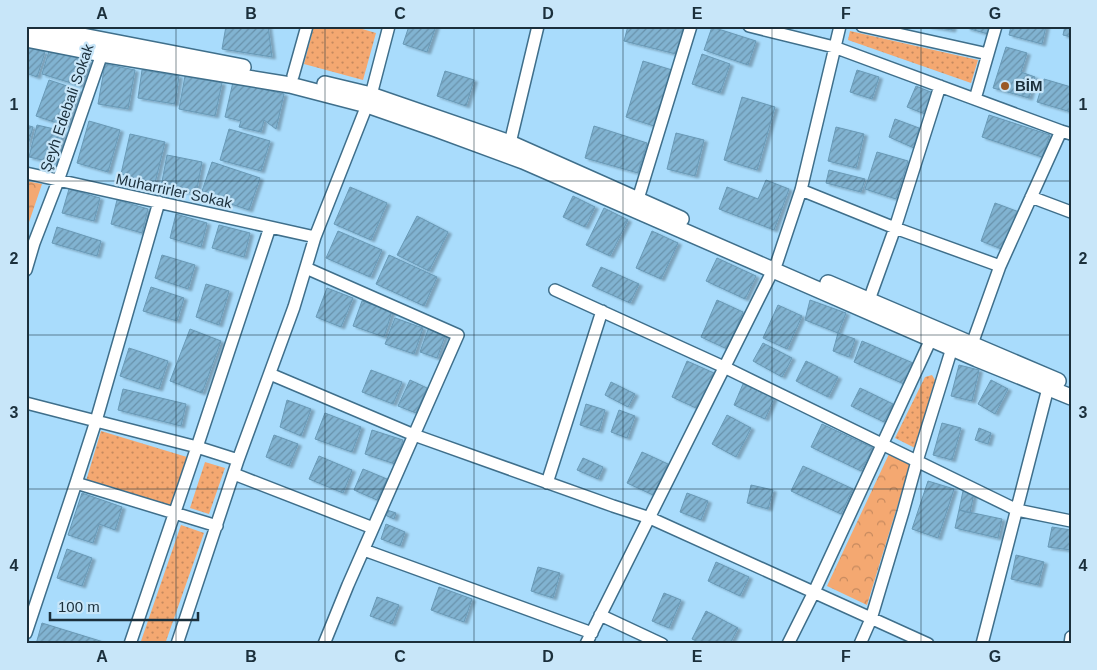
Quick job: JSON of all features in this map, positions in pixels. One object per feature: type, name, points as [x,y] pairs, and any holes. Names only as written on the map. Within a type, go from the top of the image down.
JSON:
[{"type":"street","points":[[30,26],[76,37],[104,48],[369,100],[436,129],[523,161],[775,266],[869,300],[1071,386]]},
{"type":"street","points":[[292,76],[307,26]]},
{"type":"street","points":[[177,644],[238,460],[294,307],[315,237],[369,100],[389,26]]},
{"type":"street","points":[[510,143],[538,26]]},
{"type":"street","points":[[638,199],[691,26]]},
{"type":"street","points":[[749,26],[834,47],[1066,133],[1031,197],[1000,266],[972,344]]},
{"type":"street","points":[[586,644],[775,266],[801,190],[840,26]]},
{"type":"street","points":[[862,26],[988,54]]},
{"type":"street","points":[[975,99],[996,26]]},
{"type":"street","points":[[26,39],[76,37]]},
{"type":"street","points":[[104,48],[292,76],[510,143],[638,199],[930,339],[1071,397]]},
{"type":"street","name":"Şeyh Edebali Sokak","points":[[26,270],[30,242],[58,181],[104,48]]},
{"type":"street","points":[[869,300],[940,86]]},
{"type":"street","name":"Muharrirler Sokak","points":[[26,173],[315,237]]},
{"type":"street","points":[[801,190],[894,228],[1000,266]]},
{"type":"street","points":[[1031,197],[1071,212]]},
{"type":"street","points":[[26,633],[96,421],[158,202]]},
{"type":"street","points":[[130,644],[270,228]]},
{"type":"street","points":[[306,268],[458,335],[324,644]]},
{"type":"street","points":[[555,290],[724,367],[1017,510],[1071,521]]},
{"type":"street","points":[[547,483],[602,312]]},
{"type":"street","points":[[788,644],[814,592],[930,339]]},
{"type":"street","points":[[860,644],[871,619],[952,348]]},
{"type":"street","points":[[270,374],[414,435],[650,518],[928,644]]},
{"type":"street","points":[[982,644],[1048,388]]},
{"type":"street","points":[[26,403],[197,447],[238,460]]},
{"type":"street","points":[[234,474],[373,528]]},
{"type":"street","points":[[76,484],[217,526]]},
{"type":"street","points":[[364,550],[592,633]]},
{"type":"street","points":[[600,615],[662,644]]},
{"type":"street","points":[[1070,644],[1071,637]]},
{"type":"green space","points":[[314,26],[352,26],[376,33],[363,80],[304,64]]},
{"type":"green space","points":[[850,31],[978,60],[971,83],[848,40]]},
{"type":"green space","points":[[26,181],[42,184],[26,231]]},
{"type":"green space","points":[[932,375],[935,380],[915,448],[895,438],[925,377]]},
{"type":"green space","points":[[101,431],[187,457],[172,507],[86,481]]},
{"type":"green space","points":[[889,454],[910,465],[867,605],[827,586]]},
{"type":"green space","points":[[205,462],[225,468],[209,514],[190,508]]},
{"type":"green space","points":[[181,525],[204,533],[165,644],[140,644]]},
{"type":"building","points":[[226,26],[268,26],[272,57],[222,49]]},
{"type":"building","points":[[409,26],[436,26],[427,52],[403,44]]},
{"type":"building","points":[[628,26],[684,26],[676,54],[624,41]]},
{"type":"building","points":[[928,26],[953,26],[952,30]]},
{"type":"building","points":[[968,26],[990,26],[988,34],[967,28]]},
{"type":"building","points":[[1011,26],[1046,26],[1042,44],[1009,35]]},
{"type":"building","points":[[1065,26],[1071,26],[1071,37],[1063,35]]},
{"type":"building","points":[[712,27],[756,41],[748,65],[704,50]]},
{"type":"building","points":[[26,47],[45,52],[37,77],[26,73]]},
{"type":"building","points":[[1006,47],[1027,53],[1021,72],[1035,77],[1029,98],[993,88]]},
{"type":"building","points":[[50,48],[89,61],[81,86],[42,74]]},
{"type":"building","points":[[702,54],[730,64],[720,93],[692,84]]},
{"type":"building","points":[[643,61],[672,70],[654,126],[626,117]]},
{"type":"building","points":[[105,64],[135,70],[128,109],[98,104]]},
{"type":"building","points":[[142,70],[179,76],[175,104],[138,98]]},
{"type":"building","points":[[857,70],[879,77],[872,99],[850,92]]},
{"type":"building","points":[[445,71],[474,80],[466,106],[437,96]]},
{"type":"building","points":[[185,76],[222,83],[215,116],[179,109]]},
{"type":"building","points":[[1044,79],[1071,87],[1071,112],[1037,102]]},
{"type":"building","points":[[49,80],[79,90],[66,126],[36,116]]},
{"type":"building","points":[[233,82],[284,94],[276,129],[264,120],[261,132],[239,127],[241,121],[225,117]]},
{"type":"building","points":[[916,86],[933,93],[925,114],[907,107]]},
{"type":"building","points":[[742,97],[775,107],[757,170],[724,160]]},
{"type":"building","points":[[989,115],[1050,135],[1042,157],[982,137]]},
{"type":"building","points":[[895,119],[919,128],[914,148],[889,137]]},
{"type":"building","points":[[89,121],[120,130],[108,172],[77,163]]},
{"type":"building","points":[[26,125],[33,127],[26,152]]},
{"type":"building","points":[[37,125],[63,131],[56,163],[29,157]]},
{"type":"building","points":[[594,126],[647,143],[638,173],[585,158]]},
{"type":"building","points":[[836,127],[864,134],[856,168],[828,161]]},
{"type":"building","points":[[229,129],[270,141],[261,171],[220,160]]},
{"type":"building","points":[[676,133],[704,140],[695,176],[667,169]]},
{"type":"building","points":[[130,134],[165,142],[155,183],[121,174]]},
{"type":"building","points":[[877,152],[908,161],[896,199],[865,189]]},
{"type":"building","points":[[167,155],[202,162],[196,194],[161,187]]},
{"type":"building","points":[[212,162],[260,178],[249,210],[201,194]]},
{"type":"building","points":[[829,170],[865,179],[861,192],[826,183]]},
{"type":"building","points":[[766,180],[789,189],[774,230],[719,209],[727,187],[758,199]]},
{"type":"building","points":[[350,187],[387,203],[371,240],[334,224]]},
{"type":"building","points":[[69,189],[100,198],[94,221],[62,213]]},
{"type":"building","points":[[573,196],[595,207],[585,227],[563,217]]},
{"type":"building","points":[[117,200],[148,209],[142,233],[111,224]]},
{"type":"building","points":[[995,203],[1019,212],[1004,250],[981,241]]},
{"type":"building","points":[[604,208],[628,220],[610,256],[586,245]]},
{"type":"building","points":[[176,214],[207,223],[201,247],[170,238]]},
{"type":"building","points":[[417,216],[448,232],[429,271],[397,255]]},
{"type":"building","points":[[219,225],[250,233],[244,257],[212,248]]},
{"type":"building","points":[[57,227],[101,241],[97,256],[52,243]]},
{"type":"building","points":[[338,231],[382,250],[370,277],[326,258]]},
{"type":"building","points":[[652,231],[678,243],[661,279],[636,268]]},
{"type":"building","points":[[162,255],[195,265],[188,289],[155,278]]},
{"type":"building","points":[[389,255],[437,277],[424,306],[376,284]]},
{"type":"building","points":[[717,258],[756,276],[745,299],[706,281]]},
{"type":"building","points":[[601,267],[639,284],[630,303],[592,286]]},
{"type":"building","points":[[206,284],[229,291],[219,325],[196,317]]},
{"type":"building","points":[[151,287],[184,298],[177,321],[143,311]]},
{"type":"building","points":[[327,288],[353,298],[341,327],[316,317]]},
{"type":"building","points":[[717,300],[743,312],[727,349],[701,337]]},
{"type":"building","points":[[810,300],[846,313],[838,333],[805,320]]},
{"type":"building","points":[[362,301],[392,311],[384,337],[353,326]]},
{"type":"building","points":[[778,305],[802,316],[787,349],[763,338]]},
{"type":"building","points":[[395,318],[423,328],[414,354],[385,344]]},
{"type":"building","points":[[429,327],[446,333],[437,358],[420,352]]},
{"type":"building","points":[[190,329],[221,341],[202,393],[170,381]]},
{"type":"building","points":[[838,333],[855,339],[849,357],[833,351]]},
{"type":"building","points":[[862,341],[913,363],[904,384],[854,362]]},
{"type":"building","points":[[763,343],[792,358],[782,377],[753,361]]},
{"type":"building","points":[[129,348],[168,361],[159,389],[120,376]]},
{"type":"building","points":[[687,361],[714,373],[698,409],[672,397]]},
{"type":"building","points":[[806,361],[838,377],[828,397],[796,381]]},
{"type":"building","points":[[959,365],[979,370],[972,401],[951,396]]},
{"type":"building","points":[[371,370],[402,382],[393,404],[362,392]]},
{"type":"building","points":[[410,380],[427,388],[416,413],[398,406]]},
{"type":"building","points":[[991,380],[1008,389],[995,414],[978,404]]},
{"type":"building","points":[[611,382],[635,394],[628,407],[605,395]]},
{"type":"building","points":[[743,384],[774,398],[765,419],[734,405]]},
{"type":"building","points":[[860,388],[893,404],[884,422],[851,406]]},
{"type":"building","points":[[123,389],[186,404],[181,426],[118,410]]},
{"type":"building","points":[[287,400],[311,409],[301,436],[280,427]]},
{"type":"building","points":[[586,404],[605,410],[599,431],[580,425]]},
{"type":"building","points":[[619,410],[635,416],[627,438],[611,432]]},
{"type":"building","points":[[325,413],[361,427],[352,452],[315,439]]},
{"type":"building","points":[[727,415],[751,428],[736,457],[712,444]]},
{"type":"building","points":[[942,423],[961,428],[952,460],[933,455]]},
{"type":"building","points":[[822,424],[873,448],[861,471],[811,447]]},
{"type":"building","points":[[979,428],[991,433],[988,444],[975,440]]},
{"type":"building","points":[[372,430],[403,440],[395,464],[365,454]]},
{"type":"building","points":[[274,435],[298,444],[289,466],[266,457]]},
{"type":"building","points":[[642,452],[668,464],[653,495],[627,483]]},
{"type":"building","points":[[319,456],[352,470],[343,493],[309,479]]},
{"type":"building","points":[[583,458],[603,467],[598,479],[577,470]]},
{"type":"building","points":[[803,466],[853,489],[841,514],[791,491]]},
{"type":"building","points":[[363,469],[387,479],[377,500],[354,490]]},
{"type":"building","points":[[928,481],[954,489],[938,538],[912,529]]},
{"type":"building","points":[[751,485],[773,490],[768,509],[747,503]]},
{"type":"building","points":[[963,491],[974,493],[970,513],[959,510]]},
{"type":"building","points":[[82,493],[122,507],[115,530],[99,524],[93,543],[68,535]]},
{"type":"building","points":[[687,493],[708,501],[701,520],[680,512]]},
{"type":"building","points":[[387,510],[396,513],[394,519],[385,515]]},
{"type":"building","points":[[959,510],[1002,519],[998,538],[955,528]]},
{"type":"building","points":[[386,524],[405,532],[400,546],[381,539]]},
{"type":"building","points":[[1052,527],[1071,530],[1071,550],[1048,547]]},
{"type":"building","points":[[67,549],[92,558],[82,586],[57,578]]},
{"type":"building","points":[[1016,555],[1044,562],[1038,585],[1011,579]]},
{"type":"building","points":[[716,562],[749,577],[740,596],[708,581]]},
{"type":"building","points":[[538,567],[560,573],[553,598],[531,591]]},
{"type":"building","points":[[439,587],[472,599],[464,622],[431,610]]},
{"type":"building","points":[[664,593],[681,600],[669,628],[652,621]]},
{"type":"building","points":[[377,597],[399,605],[392,624],[370,616]]},
{"type":"building","points":[[706,611],[738,628],[730,644],[702,644],[692,639]]},
{"type":"building","points":[[42,623],[110,644],[36,644]]},
{"type":"place","name":"BİM","points":[[1005,86]]}]
